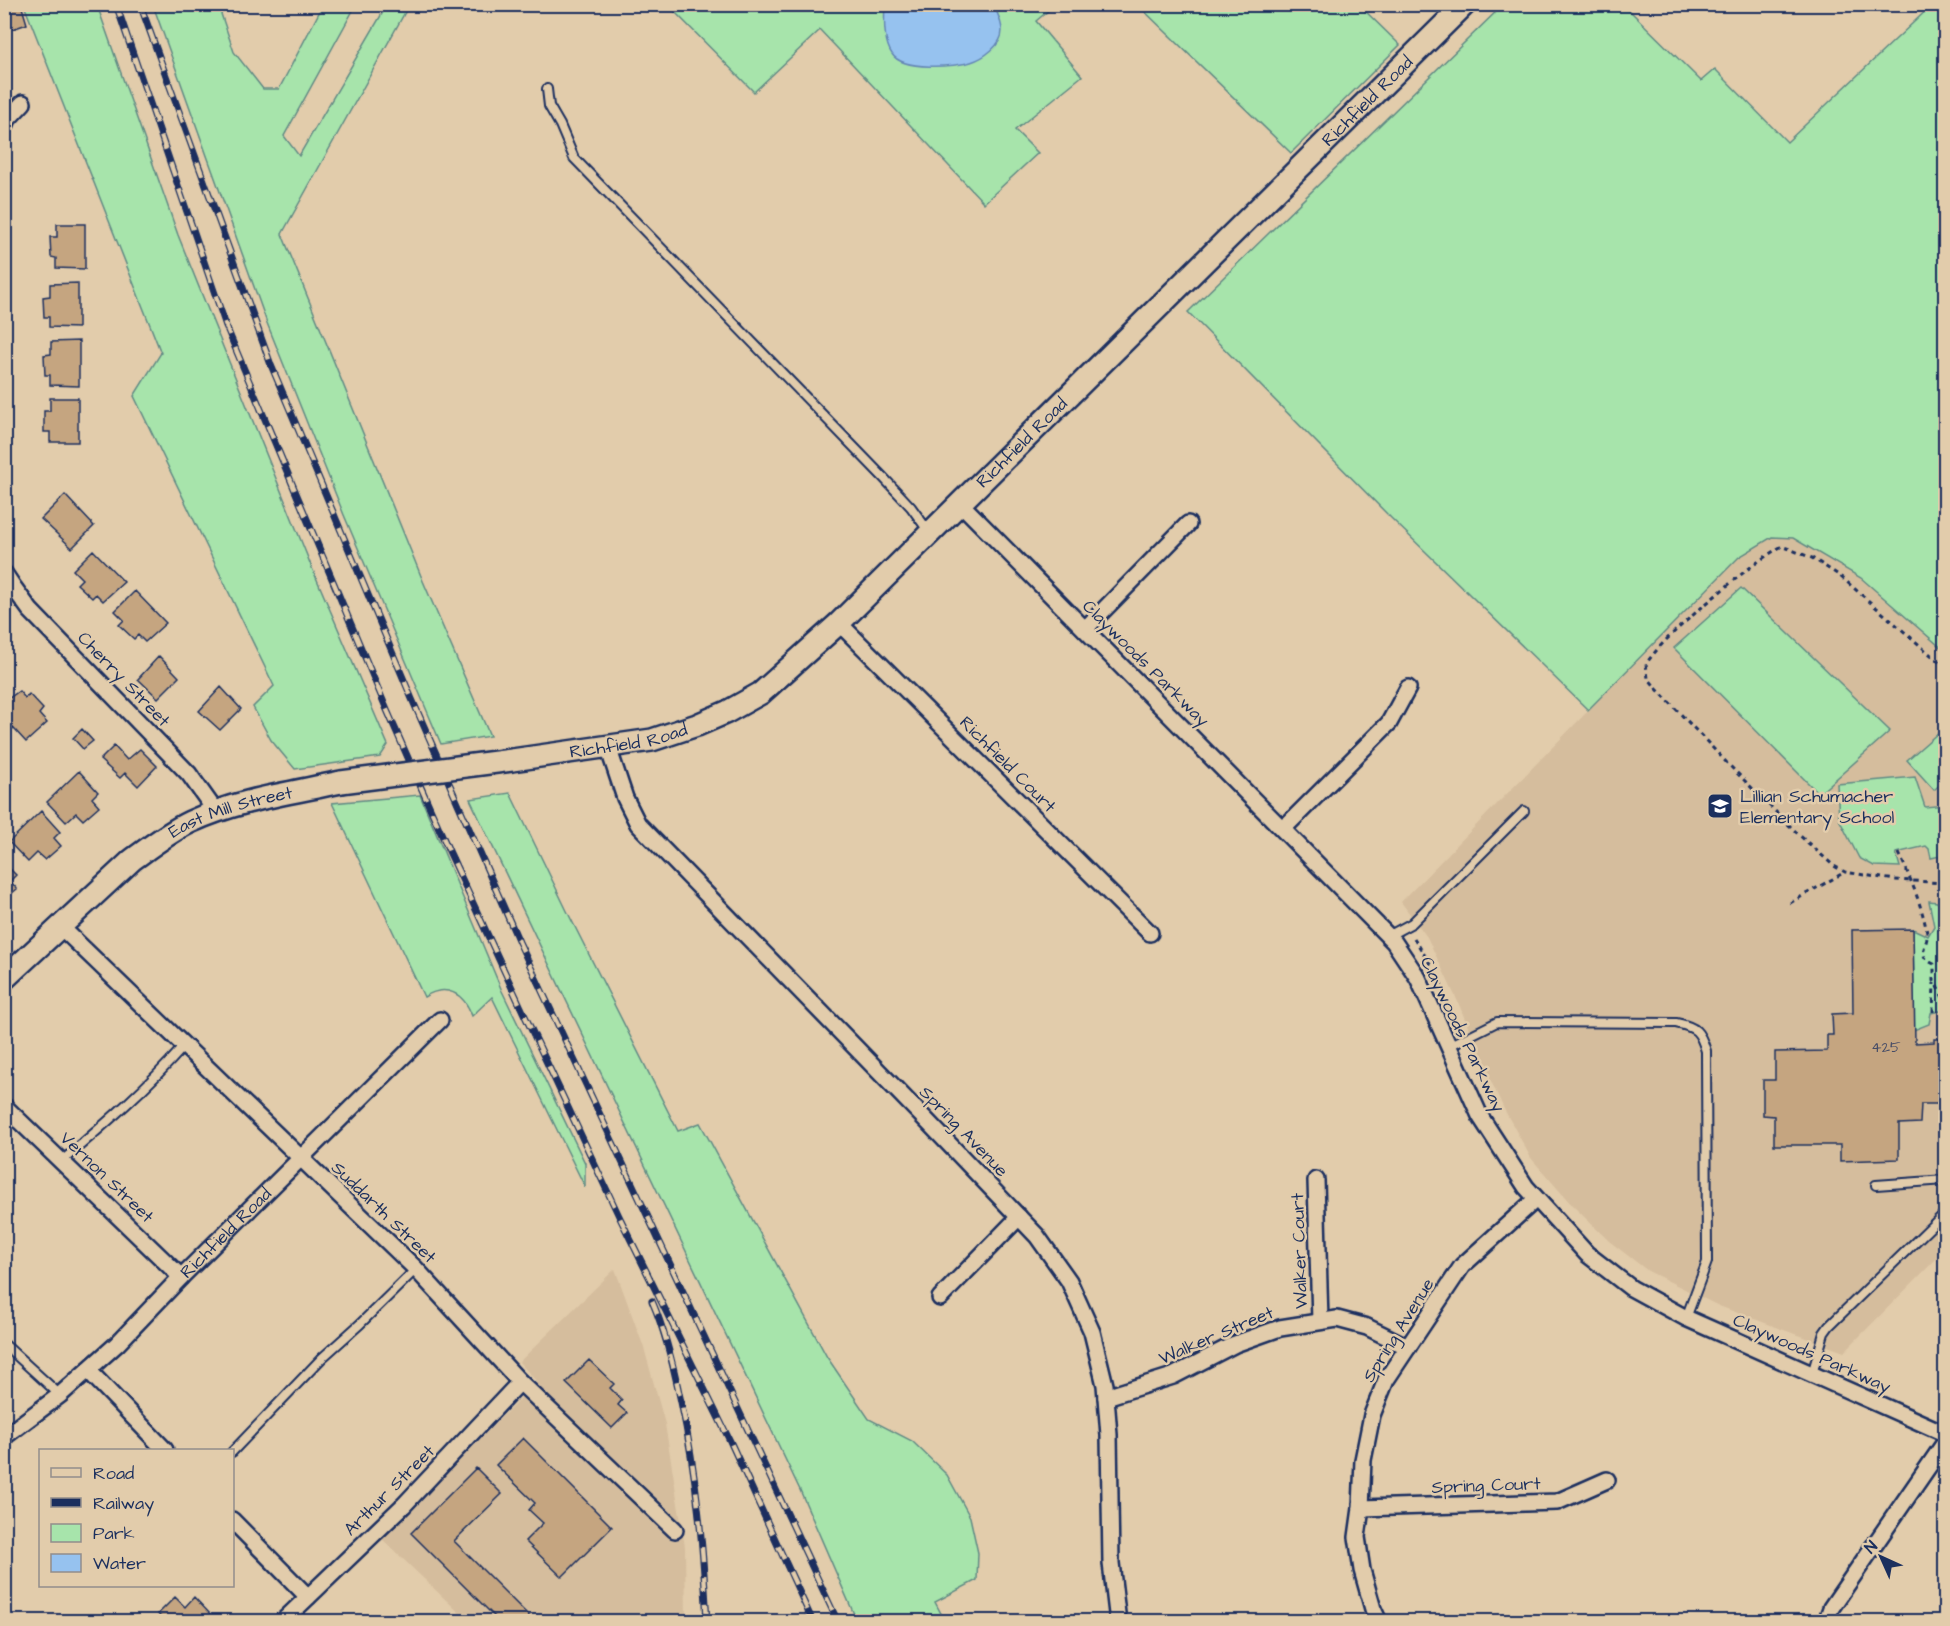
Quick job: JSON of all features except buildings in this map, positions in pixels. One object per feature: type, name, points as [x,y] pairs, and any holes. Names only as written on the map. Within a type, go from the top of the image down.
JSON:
[{"type":"street","name":"Richfield Road","points":[[512,760],[652,740],[726,712],[760,693],[839,623],[1466,4]]},
{"type":"street","points":[[4,129],[8,119],[23,103]]},
{"type":"street","name":"Claywoods Parkway","points":[[960,503],[1388,936],[1418,978],[1480,1116],[1526,1188],[1587,1254],[1631,1288],[1686,1317],[1946,1434]]},
{"type":"street","points":[[1085,629],[1188,524]]},
{"type":"street","name":"Cherry Street","points":[[4,573],[30,610],[189,774],[216,812]]},
{"type":"street","name":"Richfield Court","points":[[839,623],[1150,933]]},
{"type":"street","points":[[1283,829],[1389,723],[1408,688]]},
{"type":"street","name":"Spring Avenue","points":[[608,747],[625,798],[638,824],[1037,1236],[1069,1281],[1092,1332],[1106,1385],[1111,1563],[1118,1622]]},
{"type":"street","name":"East Mill Street","points":[[4,979],[132,860],[188,823],[251,801],[341,782],[512,760]]},
{"type":"street","name":"Suddarth Street","points":[[61,927],[416,1269],[520,1382],[675,1530]]},
{"type":"street","name":"Richfield Road","points":[[4,1437],[60,1395],[125,1336],[181,1277],[440,1020]]},
{"type":"street","name":"Vernon Street","points":[[4,1106],[181,1277]]},
{"type":"street","name":"Walker Court","points":[[1316,1180],[1320,1321]]},
{"type":"street","name":"Spring Avenue","points":[[1379,1622],[1372,1610],[1357,1537],[1363,1460],[1372,1415],[1386,1380],[1462,1266],[1536,1199]]},
{"type":"street","points":[[940,1298],[1019,1217]]},
{"type":"street","name":"Walker Street","points":[[1106,1397],[1173,1376],[1235,1344],[1280,1328],[1320,1321],[1337,1319],[1367,1328],[1408,1347]]},
{"type":"street","points":[[88,1370],[164,1449]]},
{"type":"street","name":"Arthur Street","points":[[282,1622],[404,1505],[520,1382]]},
{"type":"street","points":[[1826,1622],[1832,1608],[1946,1441]]},
{"type":"street","name":"Spring Court","points":[[1361,1508],[1557,1502],[1607,1480]]},
{"type":"street","points":[[234,1522],[308,1597]]},
{"type":"lane","points":[[547,89],[549,106],[574,158],[904,499],[929,534]]},
{"type":"lane","points":[[1388,936],[1412,923],[1524,812]]},
{"type":"lane","points":[[1449,1046],[1497,1022],[1676,1023],[1691,1026],[1703,1039],[1707,1051],[1707,1262],[1686,1317]]},
{"type":"lane","points":[[62,1161],[158,1075],[184,1046]]},
{"type":"lane","points":[[1875,1185],[1946,1180]]},
{"type":"lane","points":[[1812,1374],[1824,1333],[1829,1326],[1946,1212]]},
{"type":"lane","points":[[234,1450],[322,1358],[416,1269]]},
{"type":"lane","points":[[4,1344],[60,1395]]},
{"type":"path","points":[[1946,668],[1840,576],[1812,558],[1782,546],[1722,590],[1657,648],[1646,664],[1648,678],[1657,689],[1798,834],[1834,866],[1845,872],[1895,880],[1946,883]]},
{"type":"path","points":[[1899,852],[1911,881],[1928,936],[1923,949],[1924,954],[1928,962],[1934,964],[1933,1012]]},
{"type":"path","points":[[1790,903],[1845,872]]},
{"type":"path","points":[[1934,981],[1946,1003]]},
{"type":"shaded area","name":"Lillian Schumacher Elementary School","points":[[1861,432],[1945,517],[1945,1250],[1844,1352],[1719,1306],[1648,1271],[1609,1241],[1571,1204],[1531,1158],[1504,1109],[1427,937],[1401,902]]},
{"type":"shaded area","points":[[615,1269],[644,1348],[665,1424],[685,1547],[686,1621],[468,1621],[381,1538],[537,1382],[519,1362]]},
{"type":"green space","points":[[1504,4],[1624,5],[1701,81],[1715,69],[1787,142],[1932,5],[1945,5],[1945,651],[1861,578],[1793,538],[1772,537],[1739,557],[1588,710],[1391,518],[1188,312]]},
{"type":"green space","points":[[24,5],[97,5],[178,235],[312,568],[388,745],[380,757],[295,769],[271,740],[253,707],[274,686],[134,396],[161,353]]},
{"type":"green space","points":[[153,5],[218,5],[234,52],[263,89],[279,89],[323,5],[356,5],[284,136],[299,156],[387,5],[409,5],[282,234],[423,581],[490,736],[441,744],[344,515],[267,323]]},
{"type":"green space","points":[[668,5],[1055,5],[1036,21],[1082,76],[1015,130],[1038,153],[984,203],[820,30],[754,92]]},
{"type":"green space","points":[[1138,5],[1359,5],[1400,45],[1291,153]]},
{"type":"green space","points":[[1741,588],[1890,731],[1819,794],[1674,648]]},
{"type":"green space","points":[[1945,727],[1945,780],[1934,790],[1907,760]]},
{"type":"green space","points":[[1915,777],[1925,807],[1945,805],[1945,855],[1931,858],[1926,846],[1896,853],[1900,867],[1874,866],[1859,858],[1839,819],[1837,784]]},
{"type":"green space","points":[[510,793],[678,1131],[700,1123],[827,1357],[869,1419],[912,1441],[947,1475],[970,1517],[978,1553],[977,1580],[935,1602],[945,1621],[857,1621],[800,1490],[470,799]]},
{"type":"green space","points":[[420,795],[502,991],[585,1163],[585,1187],[492,997],[472,1016],[464,1001],[453,993],[440,991],[424,997],[332,803]]},
{"type":"green space","points":[[1929,901],[1937,902],[1945,911],[1945,1010],[1931,1013],[1929,1024],[1914,1030],[1913,929],[1928,936],[1934,926]]},
{"type":"water","points":[[885,5],[994,5],[1001,24],[1001,36],[996,46],[971,62],[942,66],[906,63],[898,59],[889,49],[885,30]]},
{"type":"railway","points":[[116,4],[226,326],[387,710],[525,1016],[619,1216],[730,1441],[813,1622]]},
{"type":"railway","points":[[140,4],[271,365],[412,699],[519,942],[838,1622]]},
{"type":"railway","points":[[652,1301],[672,1364],[687,1429],[701,1539],[707,1622]]},
{"type":"place","name":"Lillian Schumacher Elementary School","points":[[1720,806]]}]
